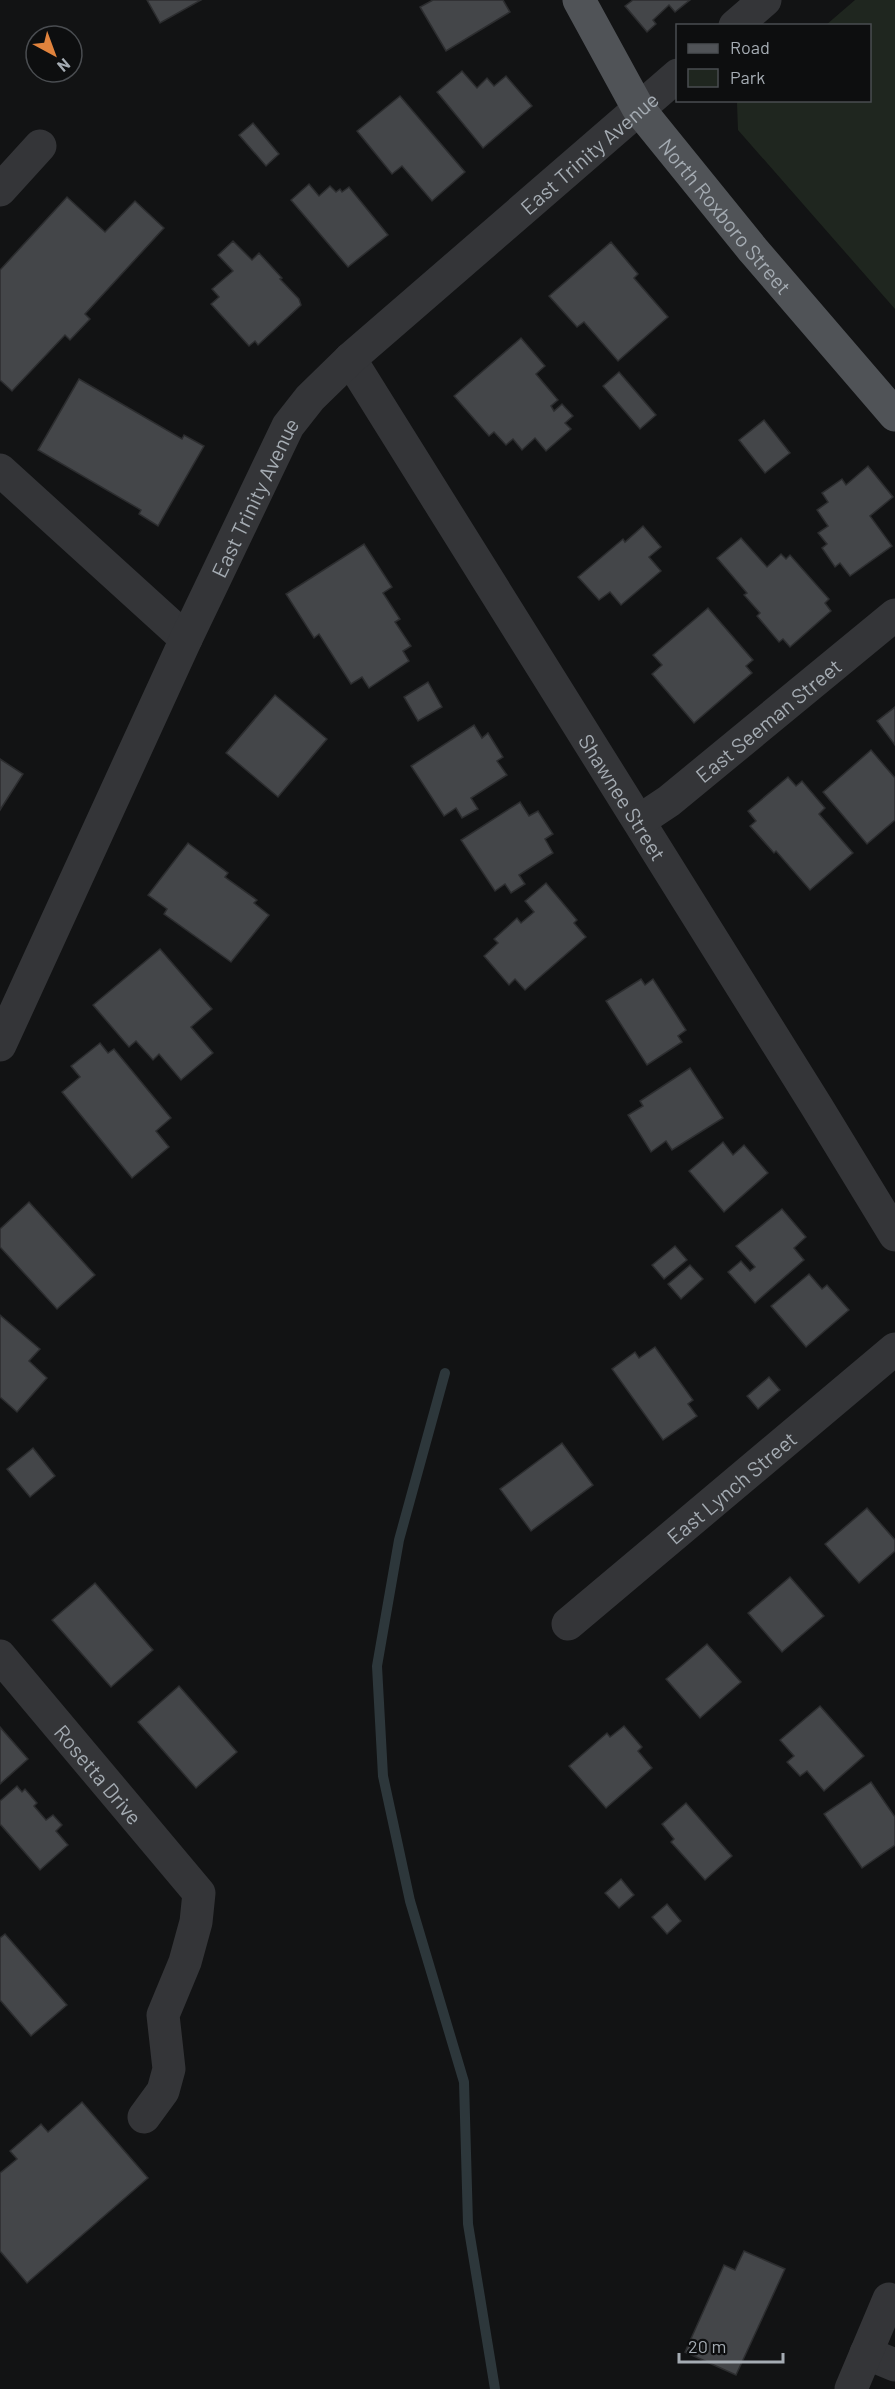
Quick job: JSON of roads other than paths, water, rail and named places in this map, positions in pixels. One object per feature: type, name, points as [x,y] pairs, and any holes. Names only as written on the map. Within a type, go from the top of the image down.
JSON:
[{"type":"main road","name":"North Roxboro Street","points":[[579,0],[638,108],[753,250],[895,415]]},
{"type":"street","points":[[737,24],[765,0]]},
{"type":"street","name":"East Trinity Avenue","points":[[0,1045],[186,639],[288,426],[310,398],[350,359],[676,77]]},
{"type":"street","points":[[0,190],[40,146]]},
{"type":"street","name":"Shawnee Street","points":[[350,359],[895,1235]]},
{"type":"street","points":[[0,470],[186,639]]},
{"type":"street","name":"East Seeman Street","points":[[639,821],[669,801],[895,615]]},
{"type":"street","name":"East Lynch Street","points":[[568,1624],[895,1349]]},
{"type":"street","name":"Rosetta Drive","points":[[0,1656],[199,1893],[196,1922],[185,1962],[163,2015],[169,2068],[163,2091],[144,2118]]},
{"type":"street","points":[[851,2389],[881,2359],[889,2299]]},
{"type":"waterway","points":[[445,1373],[399,1540],[377,1666],[383,1776],[410,1901],[464,2082],[468,2224],[495,2389]]}]
